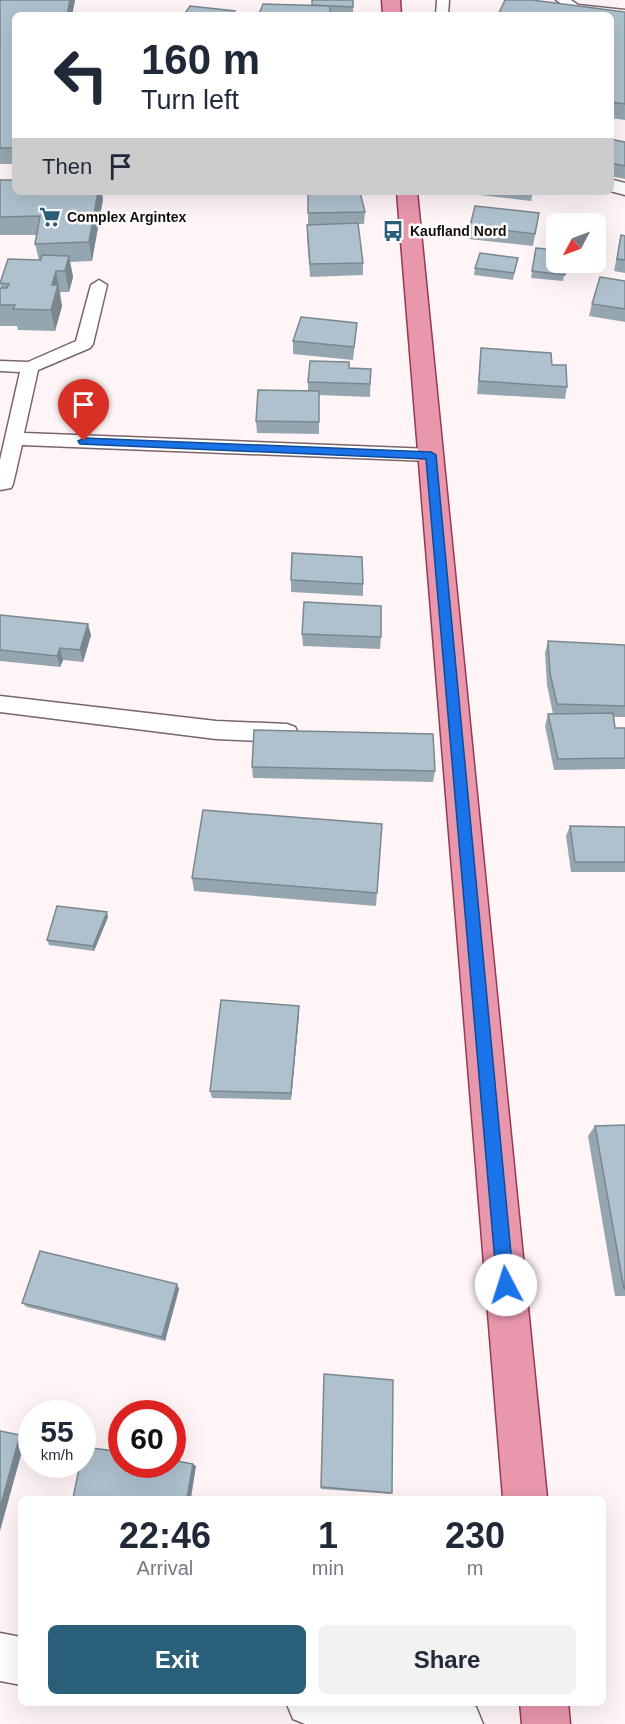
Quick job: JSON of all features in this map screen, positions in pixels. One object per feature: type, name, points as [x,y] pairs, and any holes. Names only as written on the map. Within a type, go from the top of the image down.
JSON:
[{"type":"main road","points":[[407,195],[431,455],[445,740],[525,1496]]},
{"type":"main road","points":[[544,1706],[546,1724]]},
{"type":"street","points":[[0,1658],[18,1661]]},
{"type":"street","points":[[337,1706],[459,1724]]},
{"type":"lane","points":[[562,0],[575,8],[618,9]]},
{"type":"lane","points":[[0,366],[30,367],[84,344],[99,285]]},
{"type":"lane","points":[[0,484],[4,484],[30,367]]},
{"type":"lane","points":[[14,439],[431,455]]},
{"type":"lane","points":[[0,704],[216,730],[308,734]]},
{"type":"lane","points":[[0,1680],[18,1665]]},
{"type":"building","points":[[0,0],[70,0],[68,12],[12,12],[12,148],[0,148]]},
{"type":"building","points":[[312,0],[353,0],[353,7],[312,5]]},
{"type":"building","points":[[505,0],[532,0],[625,12],[625,104],[614,103],[614,12],[499,12]]},
{"type":"building","points":[[263,4],[330,6],[330,12],[260,12]]},
{"type":"building","points":[[190,6],[235,11],[234,12],[186,12]]},
{"type":"building","points":[[614,140],[625,142],[625,166],[614,164]]},
{"type":"building","name":"Complex Argintex","points":[[0,180],[12,180],[12,195],[97,195],[89,242],[35,244],[40,216],[0,217]]},
{"type":"building","points":[[308,195],[361,195],[365,212],[308,213]]},
{"type":"building","points":[[475,206],[539,213],[535,234],[470,226]]},
{"type":"building","points":[[358,223],[363,263],[310,264],[307,225]]},
{"type":"building","points":[[621,235],[625,236],[625,260],[617,259]]},
{"type":"building","points":[[536,248],[546,249],[546,273],[532,271]]},
{"type":"building","points":[[480,253],[518,258],[514,273],[475,268]]},
{"type":"building","points":[[42,255],[69,256],[65,271],[56,271],[52,285],[58,285],[51,310],[13,309],[15,305],[0,305],[0,288],[7,288],[9,284],[0,283],[8,259],[41,260]]},
{"type":"building","points":[[600,277],[625,281],[625,309],[592,304]]},
{"type":"building","points":[[301,317],[357,323],[354,347],[293,341]]},
{"type":"building","points":[[481,348],[551,353],[552,365],[566,365],[567,387],[479,381]]},
{"type":"building","points":[[310,361],[349,362],[349,368],[371,369],[370,384],[308,382]]},
{"type":"building","points":[[258,390],[319,391],[319,422],[256,421]]},
{"type":"building","points":[[292,553],[362,557],[363,584],[291,580]]},
{"type":"building","points":[[304,602],[381,606],[381,637],[302,634]]},
{"type":"building","points":[[0,615],[88,624],[80,650],[60,648],[57,656],[0,650]]},
{"type":"building","points":[[548,641],[625,645],[625,706],[557,704],[550,673]]},
{"type":"building","points":[[613,713],[615,728],[625,728],[625,758],[558,759],[548,714]]},
{"type":"building","points":[[254,730],[433,734],[435,771],[252,767]]},
{"type":"building","points":[[203,810],[382,824],[377,893],[192,878]]},
{"type":"building","points":[[570,826],[625,827],[625,862],[575,862]]},
{"type":"building","points":[[57,906],[107,912],[93,946],[47,940]]},
{"type":"building","points":[[221,1000],[299,1006],[291,1093],[210,1091]]},
{"type":"building","points":[[625,1125],[625,1289],[624,1289],[595,1126]]},
{"type":"building","points":[[40,1251],[177,1284],[162,1337],[22,1303]]},
{"type":"building","points":[[324,1374],[393,1380],[392,1493],[321,1487]]},
{"type":"building","points":[[0,1431],[18,1435],[18,1442],[0,1508]]},
{"type":"building","points":[[96,1449],[108,1450],[108,1478],[186,1478],[186,1463],[193,1464],[187,1496],[73,1496],[77,1478],[96,1478]]},
{"type":"place","name":"Complex Argintex","points":[[50,217]]},
{"type":"place","name":"Kaufland Nord","points":[[393,231]]},
{"type":"route","points":[[84,441],[431,455],[506,1285]]}]
